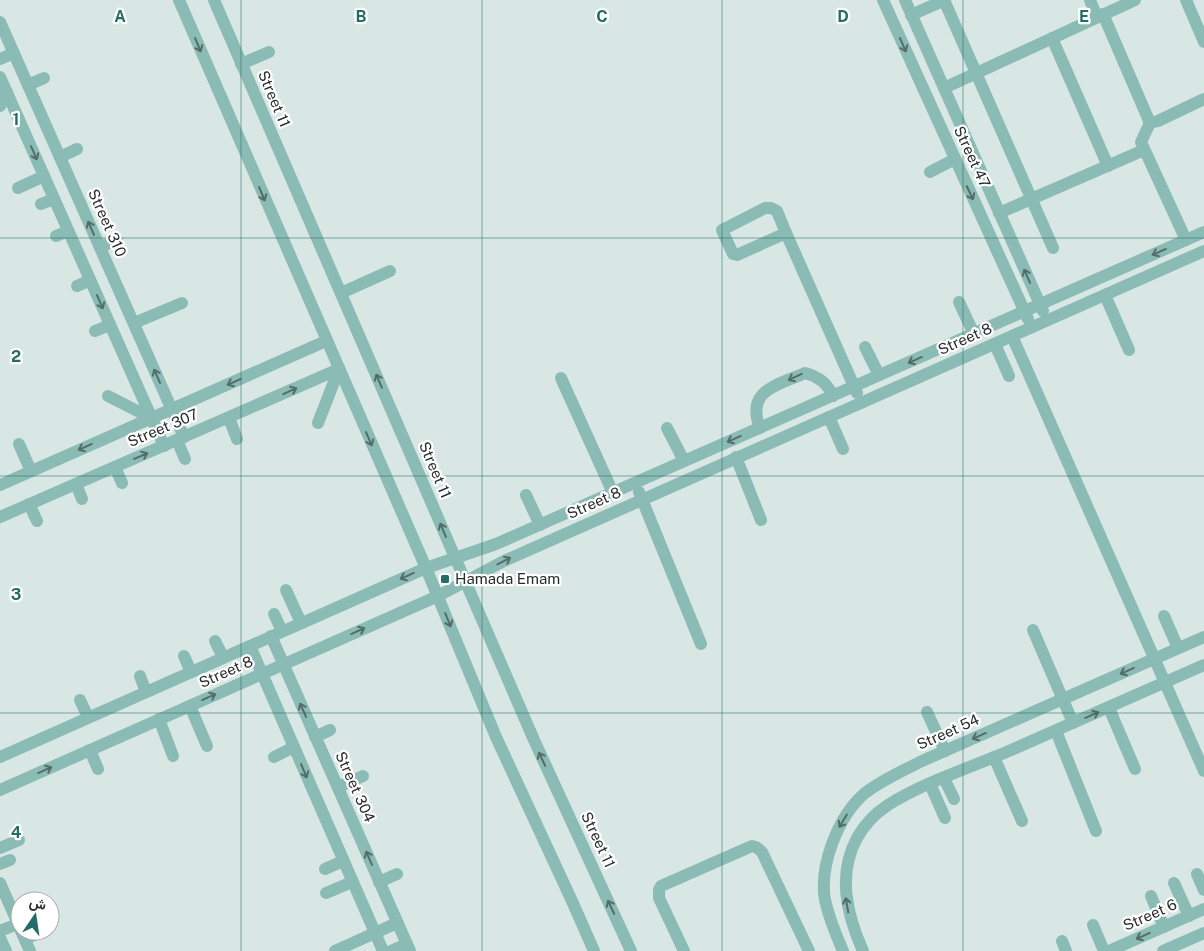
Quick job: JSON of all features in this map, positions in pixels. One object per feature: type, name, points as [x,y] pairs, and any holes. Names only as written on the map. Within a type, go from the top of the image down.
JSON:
[{"type":"street","points":[[179,0],[338,370],[426,568],[496,737],[594,951]]},
{"type":"street","name":"Street 11","points":[[214,0],[534,740],[631,951]]},
{"type":"street","name":"Street 47","points":[[884,0],[1032,327]]},
{"type":"street","name":"Street 47","points":[[905,0],[1047,320]]},
{"type":"street","points":[[911,15],[945,0],[1053,248]]},
{"type":"street","points":[[1090,0],[1100,16],[1150,123]]},
{"type":"street","points":[[944,88],[1135,0]]},
{"type":"street","points":[[1186,0],[1204,42]]},
{"type":"street","name":"Street 310","points":[[0,22],[172,409],[185,459]]},
{"type":"street","points":[[1052,38],[1108,166]]},
{"type":"street","points":[[241,64],[269,52]]},
{"type":"street","points":[[0,59],[14,53]]},
{"type":"street","points":[[3,85],[44,78]]},
{"type":"street","points":[[0,106],[3,85]]},
{"type":"street","points":[[3,85],[164,446]]},
{"type":"street","points":[[1150,123],[1204,99]]},
{"type":"street","points":[[1150,123],[1141,142],[1186,240]]},
{"type":"street","points":[[60,157],[77,149]]},
{"type":"street","points":[[999,213],[1144,150]]},
{"type":"street","points":[[930,172],[955,159]]},
{"type":"street","points":[[18,188],[44,176]]},
{"type":"street","points":[[41,204],[54,199]]},
{"type":"street","points":[[786,233],[736,255],[732,252],[722,230],[765,208],[771,208],[777,212],[861,403]]},
{"type":"street","points":[[56,236],[68,231]]},
{"type":"street","name":"Street 8","points":[[0,757],[301,622],[426,568],[496,544],[540,525],[1204,232]]},
{"type":"street","points":[[100,247],[117,240]]},
{"type":"street","name":"Street 8","points":[[0,790],[438,596],[504,560],[1204,251]]},
{"type":"street","points":[[341,293],[390,271]]},
{"type":"street","points":[[78,286],[90,280]]},
{"type":"street","points":[[1105,295],[1129,350]]},
{"type":"street","points":[[959,302],[974,334]]},
{"type":"street","points":[[134,323],[182,303]]},
{"type":"street","points":[[95,331],[110,324]]},
{"type":"street","points":[[1012,336],[1204,771]]},
{"type":"street","name":"Street 307","points":[[0,485],[326,341]]},
{"type":"street","points":[[995,344],[1009,376]]},
{"type":"street","points":[[865,347],[879,375]]},
{"type":"street","points":[[318,424],[338,370]]},
{"type":"street","name":"Street 307","points":[[0,517],[338,370]]},
{"type":"street","points":[[760,428],[756,419],[756,410],[758,400],[763,392],[805,372],[822,380],[829,387],[833,396]]},
{"type":"street","points":[[562,378],[613,493]]},
{"type":"street","points":[[108,396],[151,418]]},
{"type":"street","points":[[829,417],[843,449]]},
{"type":"street","points":[[228,418],[237,439]]},
{"type":"street","points":[[667,428],[684,461]]},
{"type":"street","points":[[19,444],[30,471]]},
{"type":"street","points":[[736,458],[760,520]]},
{"type":"street","points":[[115,467],[122,483]]},
{"type":"street","points":[[635,483],[701,644]]},
{"type":"street","points":[[76,484],[82,499]]},
{"type":"street","points":[[526,495],[540,525]]},
{"type":"street","points":[[29,504],[37,521]]},
{"type":"street","points":[[286,590],[301,622]]},
{"type":"street","name":"Street 304","points":[[274,614],[276,634],[283,664],[408,948]]},
{"type":"street","points":[[1164,616],[1178,648]]},
{"type":"street","points":[[1032,630],[1073,723]]},
{"type":"street","name":"Street 54","points":[[843,951],[831,921],[825,899],[824,876],[836,834],[847,814],[863,795],[880,782],[945,751],[1204,637]]},
{"type":"street","points":[[215,641],[223,657]]},
{"type":"street","points":[[250,646],[383,951]]},
{"type":"street","points":[[184,656],[191,672]]},
{"type":"street","points":[[862,951],[850,918],[846,900],[845,878],[848,859],[857,838],[870,820],[886,807],[930,784],[1204,666]]},
{"type":"street","points":[[140,676],[146,692]]},
{"type":"street","points":[[80,700],[88,717]]},
{"type":"street","points":[[190,706],[207,746]]},
{"type":"street","points":[[1109,708],[1135,769]]},
{"type":"street","points":[[927,712],[945,751]]},
{"type":"street","points":[[159,719],[173,756]]},
{"type":"street","points":[[315,737],[330,730]]},
{"type":"street","points":[[1056,731],[1096,831]]},
{"type":"street","points":[[274,757],[294,748]]},
{"type":"street","points":[[90,750],[98,770]]},
{"type":"street","points":[[994,757],[1022,821]]},
{"type":"street","points":[[338,787],[363,776]]},
{"type":"street","points":[[944,778],[954,800]]},
{"type":"street","points":[[930,784],[945,818]]},
{"type":"street","points":[[0,848],[19,840]]},
{"type":"street","points":[[684,951],[658,898],[661,886],[752,846],[762,852],[809,951]]},
{"type":"street","points":[[325,869],[343,861]]},
{"type":"street","points":[[380,882],[397,874]]},
{"type":"street","points":[[1197,874],[1204,890]]},
{"type":"street","points":[[326,893],[352,882]]},
{"type":"street","points":[[0,883],[10,905]]},
{"type":"street","points":[[1174,883],[1188,916]]},
{"type":"street","points":[[1151,896],[1164,927]]},
{"type":"street","name":"Street 6","points":[[1109,951],[1204,909]]},
{"type":"street","points":[[335,951],[397,923]]},
{"type":"street","points":[[1093,925],[1104,951]]},
{"type":"street","points":[[1163,951],[1204,933]]},
{"type":"street","points":[[391,951],[408,948]]},
{"type":"shaded area","points":[[0,0],[1204,0],[1204,951],[0,951]]},
{"type":"place","name":"Hamada Emam","points":[[445,579]]}]
